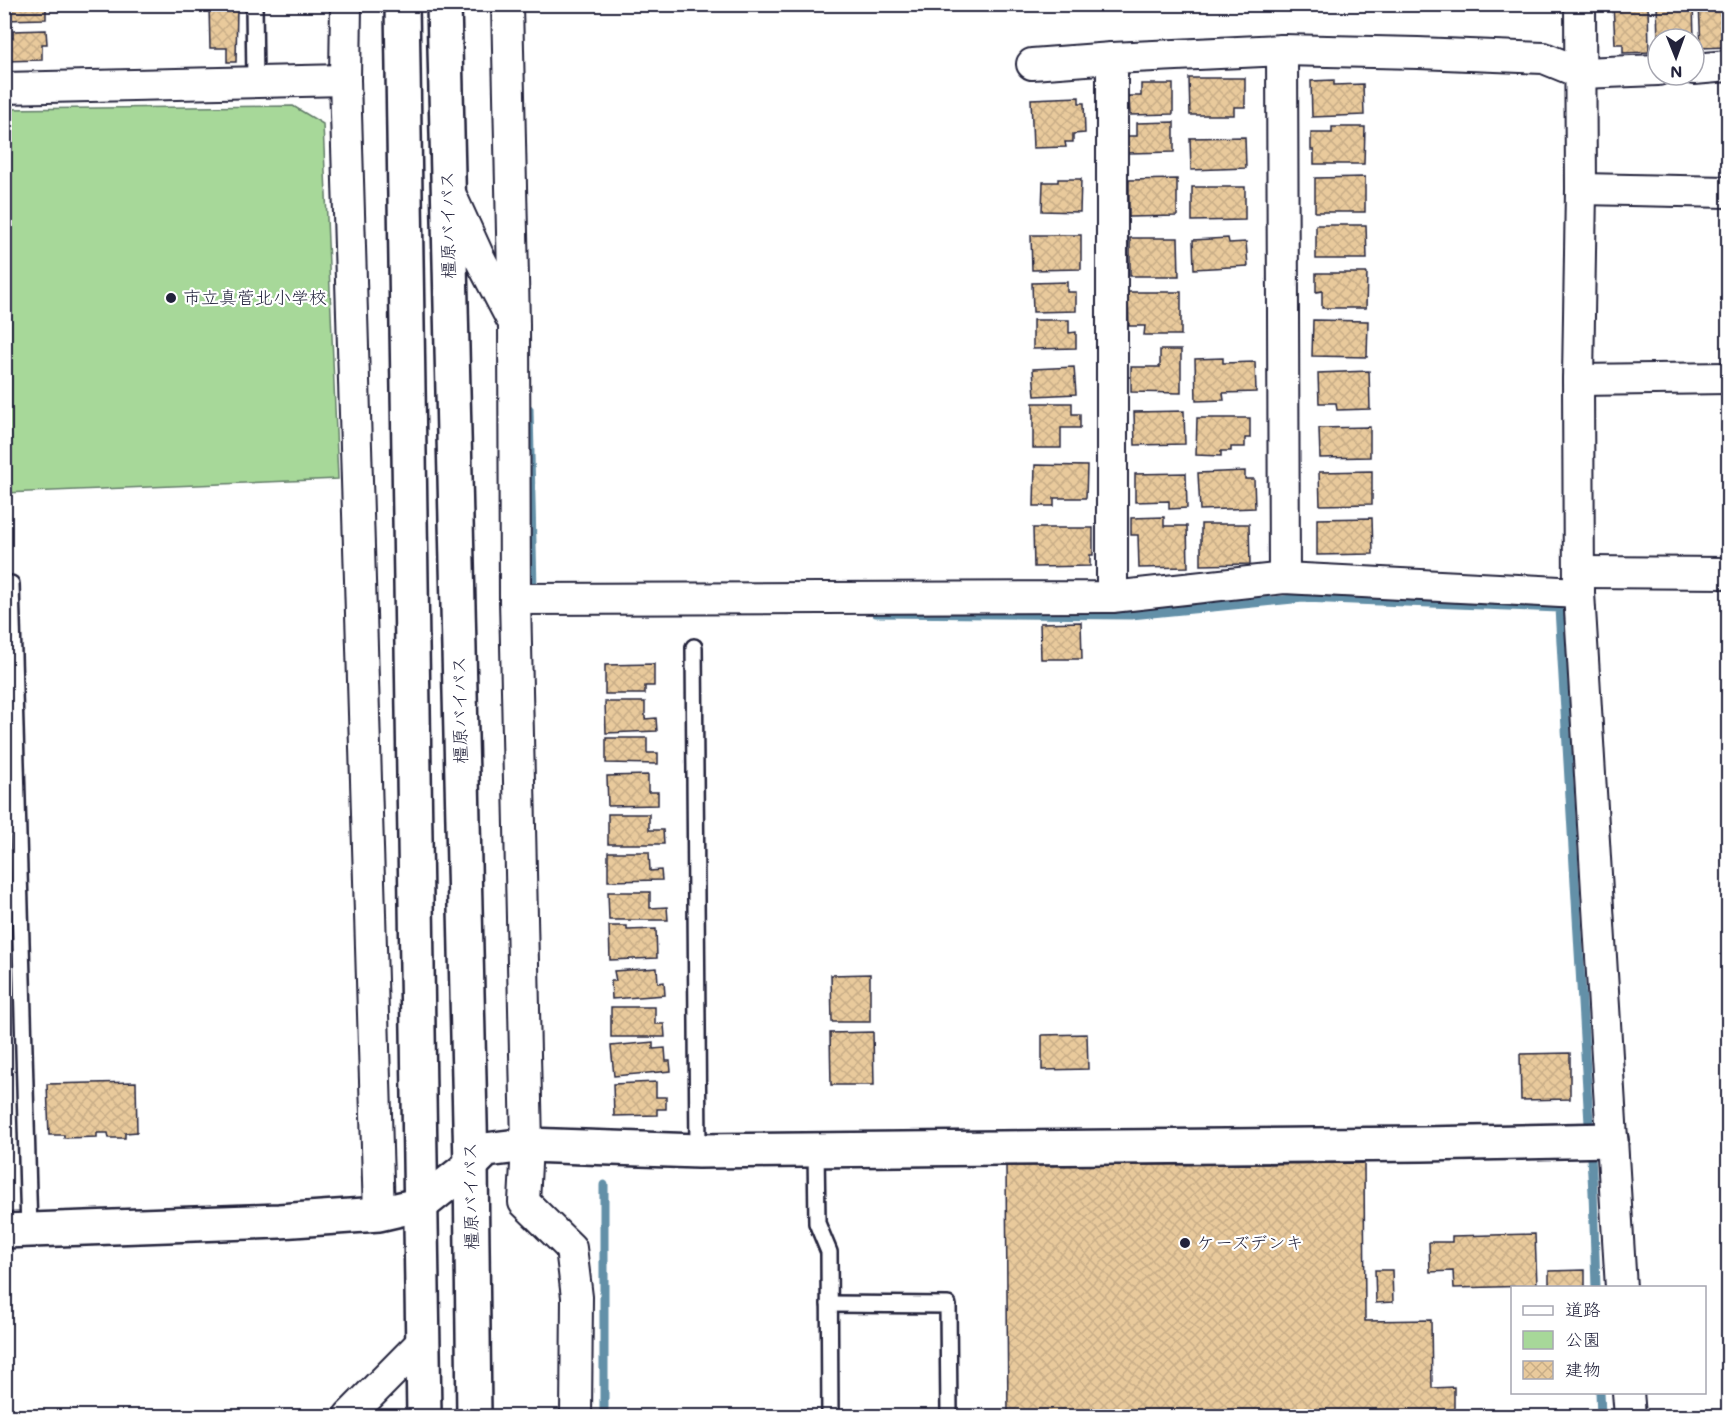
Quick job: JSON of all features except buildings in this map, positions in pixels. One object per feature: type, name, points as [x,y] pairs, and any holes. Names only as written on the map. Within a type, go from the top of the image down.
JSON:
[{"type":"main road","points":[[402,4],[424,1416]]},
{"type":"main road","name":"橿原バイパス","points":[[444,4],[471,1165],[474,1416]]},
{"type":"main road","points":[[17,1231],[279,1221],[379,1214],[422,1204],[486,1150],[527,1145],[698,1151],[1611,1140]]},
{"type":"street","points":[[346,4],[345,80],[379,1214]]},
{"type":"street","points":[[507,4],[514,324],[515,599],[527,1145],[524,1202],[571,1248],[577,1297],[576,1416]]},
{"type":"street","points":[[1580,4],[1581,189],[1578,380],[1580,583],[1621,1286]]},
{"type":"street","points":[[1282,50],[1284,578]]},
{"type":"street","points":[[1032,64],[1282,50],[1544,58],[1581,73],[1646,70]]},
{"type":"street","points":[[1112,58],[1112,597]]},
{"type":"street","points":[[1706,68],[1728,66]]},
{"type":"street","points":[[4,88],[345,80]]},
{"type":"street","points":[[447,186],[478,255],[514,324]]},
{"type":"street","points":[[1581,189],[1728,192]]},
{"type":"street","points":[[1578,380],[1728,378]]},
{"type":"street","points":[[515,599],[1112,597],[1284,578],[1580,583],[1728,573]]},
{"type":"street","points":[[349,1416],[424,1340]]},
{"type":"street","points":[[1628,1394],[1630,1416]]},
{"type":"lane","points":[[254,4],[255,82]]},
{"type":"lane","points":[[11,584],[17,1231]]},
{"type":"lane","points":[[694,647],[698,1151]]},
{"type":"lane","points":[[816,1150],[817,1223],[829,1252],[830,1416]]},
{"type":"lane","points":[[829,1304],[948,1305],[949,1416]]},
{"type":"green space","name":"市立真菅北小学校","points":[[293,106],[323,124],[338,479],[5,493],[5,109]]},
{"type":"waterway","points":[[529,409],[533,591]]},
{"type":"waterway","points":[[876,613],[1131,615],[1303,598],[1559,608],[1593,1192],[1596,1286]]},
{"type":"waterway","points":[[604,1185],[604,1416]]},
{"type":"waterway","points":[[1600,1394],[1601,1416]]},
{"type":"place","name":"市立真菅北小学校","points":[[171,298]]},
{"type":"place","name":"ケーズデンキ","points":[[1185,1243]]}]
